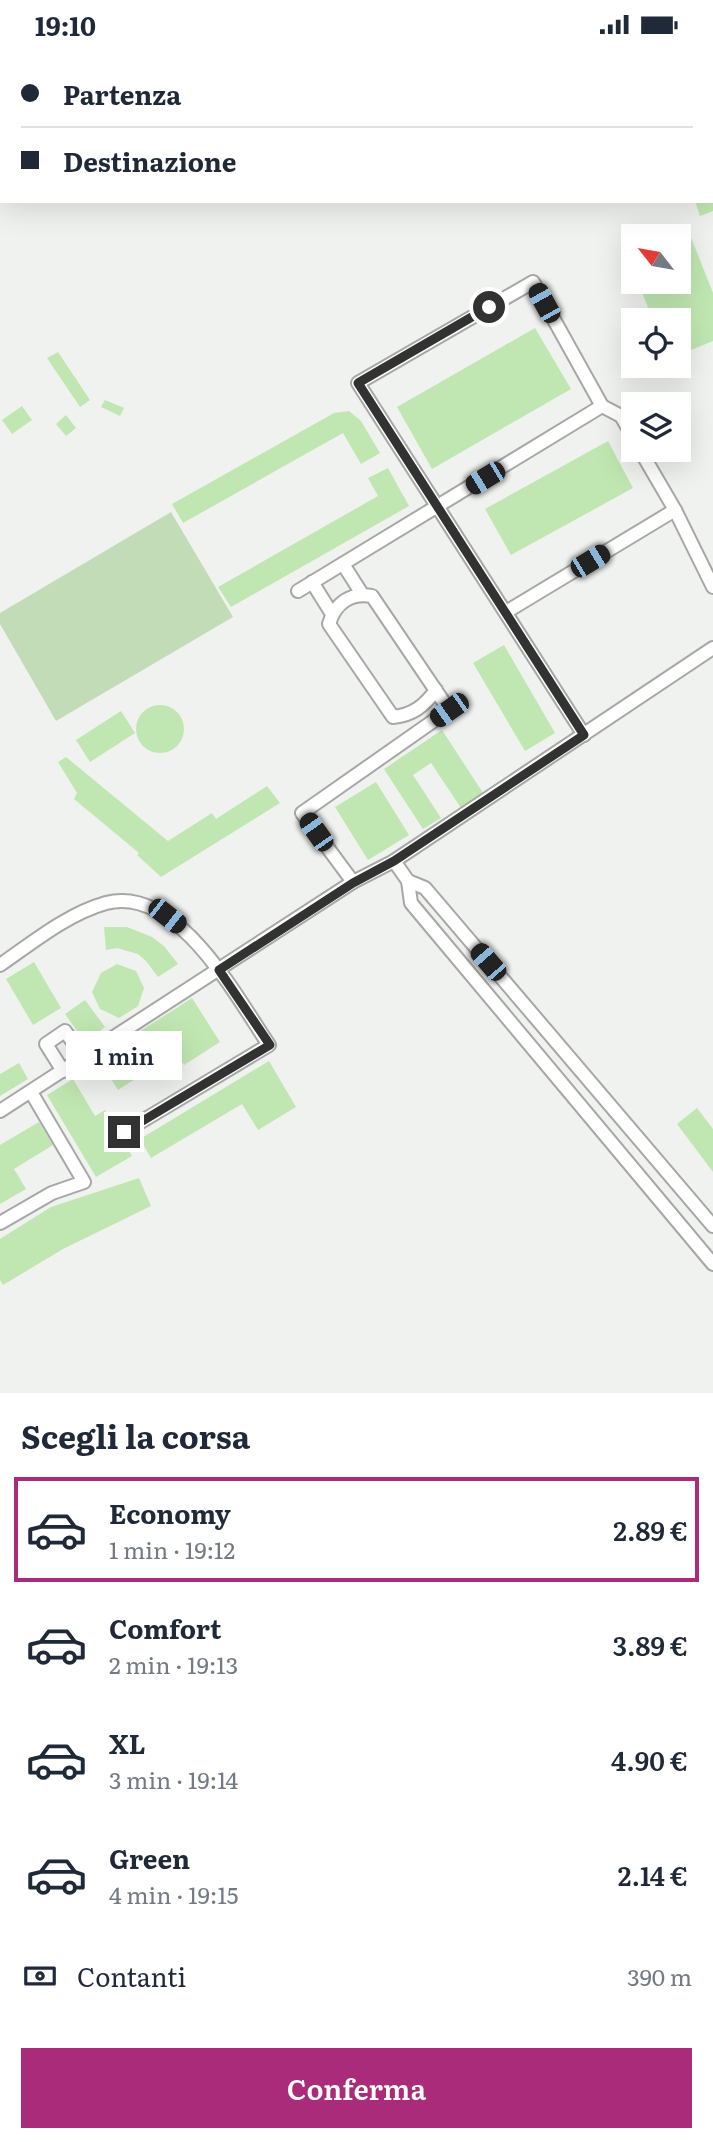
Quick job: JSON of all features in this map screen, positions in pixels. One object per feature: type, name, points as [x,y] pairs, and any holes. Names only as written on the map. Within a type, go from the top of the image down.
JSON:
[{"type":"lane","points":[[584,735],[358,383],[533,282],[602,406],[621,416]]},
{"type":"lane","points":[[298,591],[602,406]]},
{"type":"lane","points":[[647,462],[675,510],[713,587]]},
{"type":"lane","points":[[506,612],[675,510]]},
{"type":"lane","points":[[343,564],[362,594]]},
{"type":"lane","points":[[312,582],[332,614]]},
{"type":"lane","points":[[353,883],[302,813],[449,710],[436,690],[372,596],[362,594],[338,605],[329,624],[393,717],[407,716],[425,705],[436,690]]},
{"type":"lane","points":[[0,1111],[353,883],[394,861],[713,648]]},
{"type":"lane","points":[[394,861],[408,881],[411,903],[713,1264]]},
{"type":"lane","points":[[408,881],[425,888],[713,1227]]},
{"type":"lane","points":[[0,965],[82,913],[107,903],[126,902],[167,916],[186,931],[219,970],[270,1045],[124,1132]]},
{"type":"lane","points":[[63,1071],[46,1044],[65,1031],[84,1058]]},
{"type":"lane","points":[[0,1223],[52,1193],[84,1182],[31,1092]]},
{"type":"green space","points":[[171,512],[233,617],[56,721],[0,624],[0,613]]},
{"type":"building","points":[[696,203],[713,203],[713,211],[700,216]]},
{"type":"building","points":[[691,238],[713,293],[713,341],[691,350],[691,308],[648,308],[643,294],[691,294]]},
{"type":"building","points":[[535,328],[571,389],[432,469],[397,407]]},
{"type":"building","points":[[58,352],[90,400],[80,407],[47,358]]},
{"type":"building","points":[[105,400],[124,408],[120,416],[101,407]]},
{"type":"building","points":[[22,406],[32,420],[12,434],[2,420]]},
{"type":"building","points":[[349,411],[361,421],[380,453],[361,464],[343,433],[183,523],[172,504],[334,413]]},
{"type":"building","points":[[66,415],[76,428],[66,436],[56,424]]},
{"type":"building","points":[[608,441],[633,488],[511,555],[485,509]]},
{"type":"building","points":[[388,468],[409,506],[231,607],[218,587],[378,496],[368,478]]},
{"type":"building","points":[[504,645],[555,733],[525,751],[473,663]]},
{"type":"building","points":[[160,705],[177,712],[184,729],[177,746],[160,753],[143,746],[136,729],[143,712]]},
{"type":"building","points":[[121,711],[135,733],[90,762],[76,740]]},
{"type":"building","points":[[442,730],[483,793],[461,808],[431,763],[413,775],[441,818],[423,829],[384,769]]},
{"type":"building","points":[[66,757],[168,841],[212,813],[216,819],[267,786],[280,803],[161,877],[137,855],[139,853],[74,799],[77,793],[58,762]]},
{"type":"building","points":[[376,782],[409,835],[368,860],[335,807]]},
{"type":"building","points":[[104,927],[127,927],[152,937],[164,946],[178,964],[158,977],[138,954],[117,948],[106,950]]},
{"type":"building","points":[[34,962],[61,1008],[33,1025],[6,979]]},
{"type":"building","points":[[117,964],[136,971],[144,988],[138,1006],[119,1018],[100,1009],[92,992],[101,973]]},
{"type":"building","points":[[192,998],[220,1042],[184,1065],[176,1053],[118,1090],[98,1058]]},
{"type":"building","points":[[85,1000],[105,1027],[85,1042],[65,1014]]},
{"type":"building","points":[[269,1061],[296,1107],[258,1130],[242,1104],[151,1158],[140,1139]]},
{"type":"building","points":[[19,1063],[28,1079],[0,1096],[0,1074]]},
{"type":"building","points":[[73,1079],[95,1116],[105,1110],[132,1156],[96,1177],[47,1095]]},
{"type":"building","points":[[697,1108],[713,1129],[713,1172],[677,1124]]},
{"type":"building","points":[[39,1122],[53,1145],[14,1169],[26,1189],[0,1204],[0,1145]]},
{"type":"building","points":[[139,1178],[151,1206],[63,1249],[3,1285],[0,1280],[0,1239],[51,1207]]},
{"type":"route","points":[[124,1132],[270,1045],[219,970],[353,883],[394,861],[584,735],[358,383],[489,307]]}]
